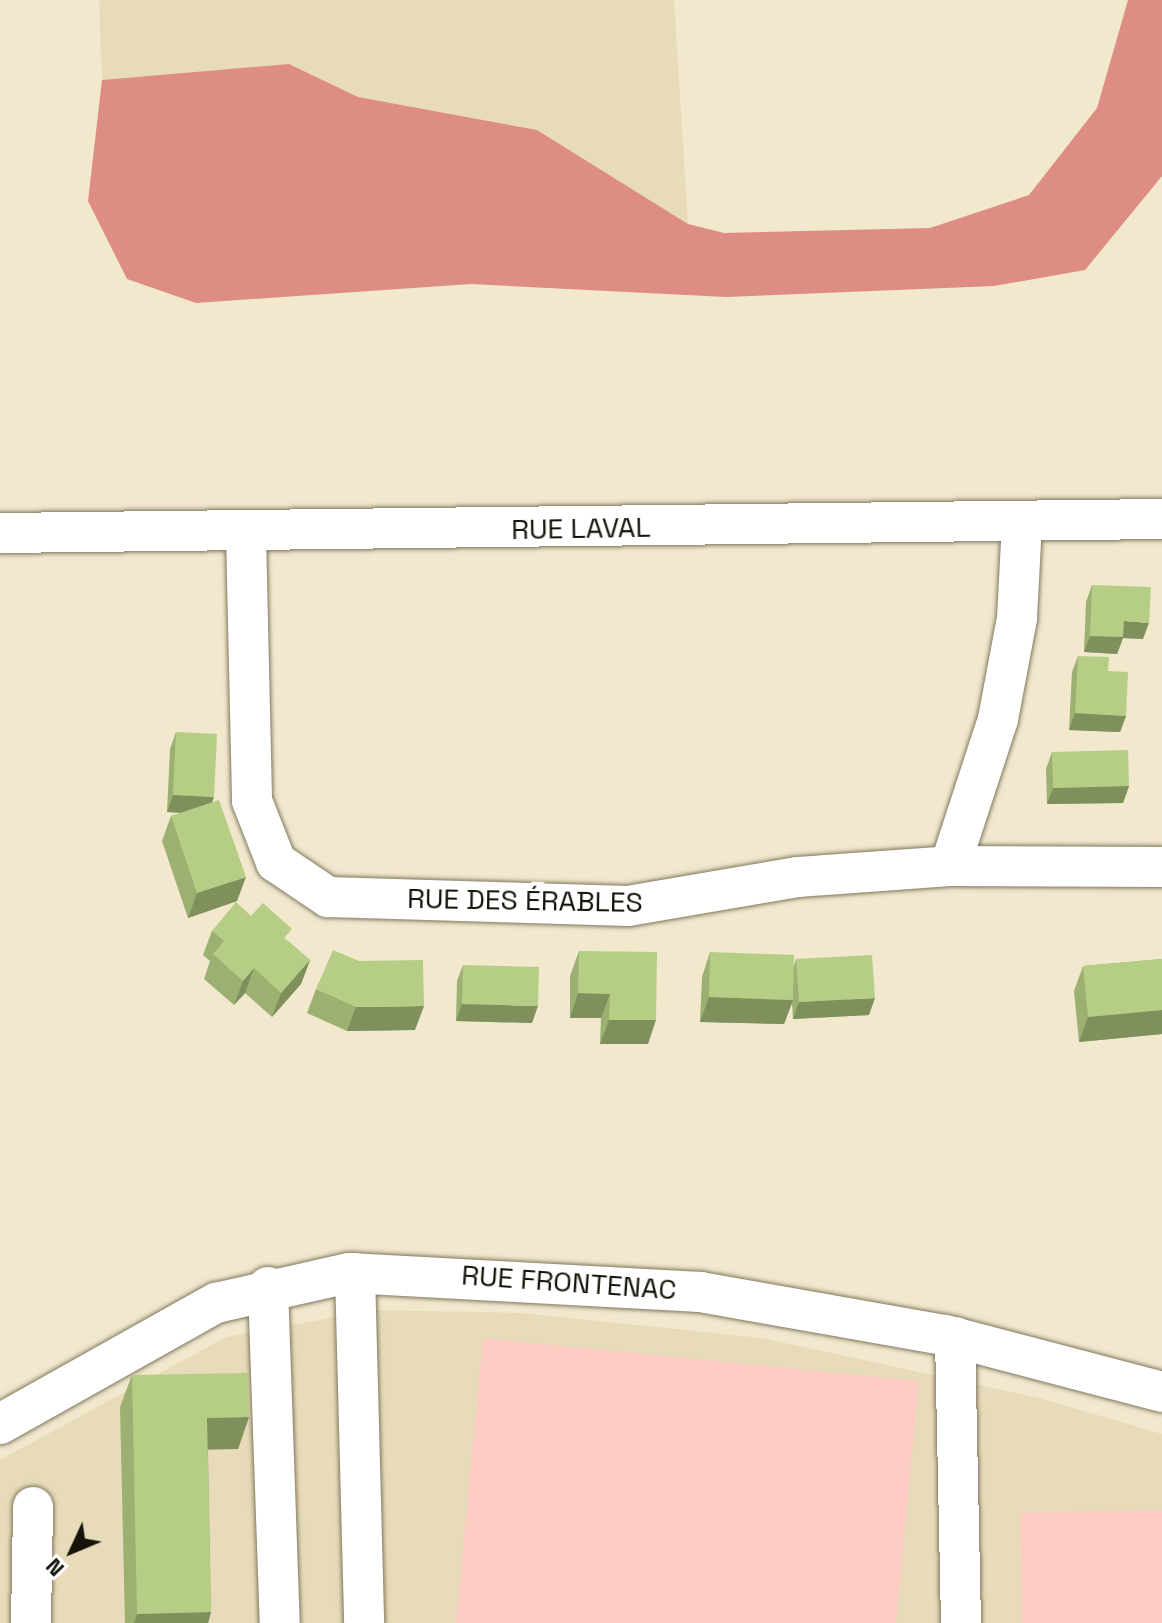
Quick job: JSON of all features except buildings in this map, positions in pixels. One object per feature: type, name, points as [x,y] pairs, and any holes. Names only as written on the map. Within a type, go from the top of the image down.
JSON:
[{"type":"street","name":"RUE LAVAL","points":[[0,533],[246,534],[1162,519]]},
{"type":"street","points":[[950,866],[998,719],[1017,618],[1022,521]]},
{"type":"street","name":"RUE DES ÉRABLES","points":[[246,534],[252,801],[276,862],[328,897],[628,906],[798,877],[950,866],[1162,867]]},
{"type":"street","points":[[355,1273],[364,1623]]},
{"type":"street","name":"RUE FRONTENAC","points":[[0,1424],[173,1322],[268,1287],[355,1273],[700,1292],[955,1337],[1162,1392]]},
{"type":"street","points":[[268,1287],[280,1623]]},
{"type":"street","points":[[955,1337],[961,1623]]},
{"type":"street","points":[[31,1623],[33,1507]]},
{"type":"shaded area","points":[[99,0],[674,0],[688,224],[537,130],[358,97],[289,64],[102,80]]},
{"type":"shaded area","points":[[1128,0],[1162,0],[1162,176],[1085,270],[994,286],[726,297],[471,284],[196,303],[127,279],[88,201],[102,80],[289,64],[358,97],[537,130],[688,224],[724,233],[930,228],[1029,195],[1097,108]]},
{"type":"shaded area","points":[[374,1310],[521,1313],[762,1338],[1039,1398],[1162,1434],[1162,1623],[0,1623],[0,1460],[226,1337]]},
{"type":"shaded area","points":[[483,1338],[919,1381],[896,1623],[456,1623]]},
{"type":"shaded area","points":[[1162,1510],[1162,1623],[1022,1623],[1020,1513]]}]
